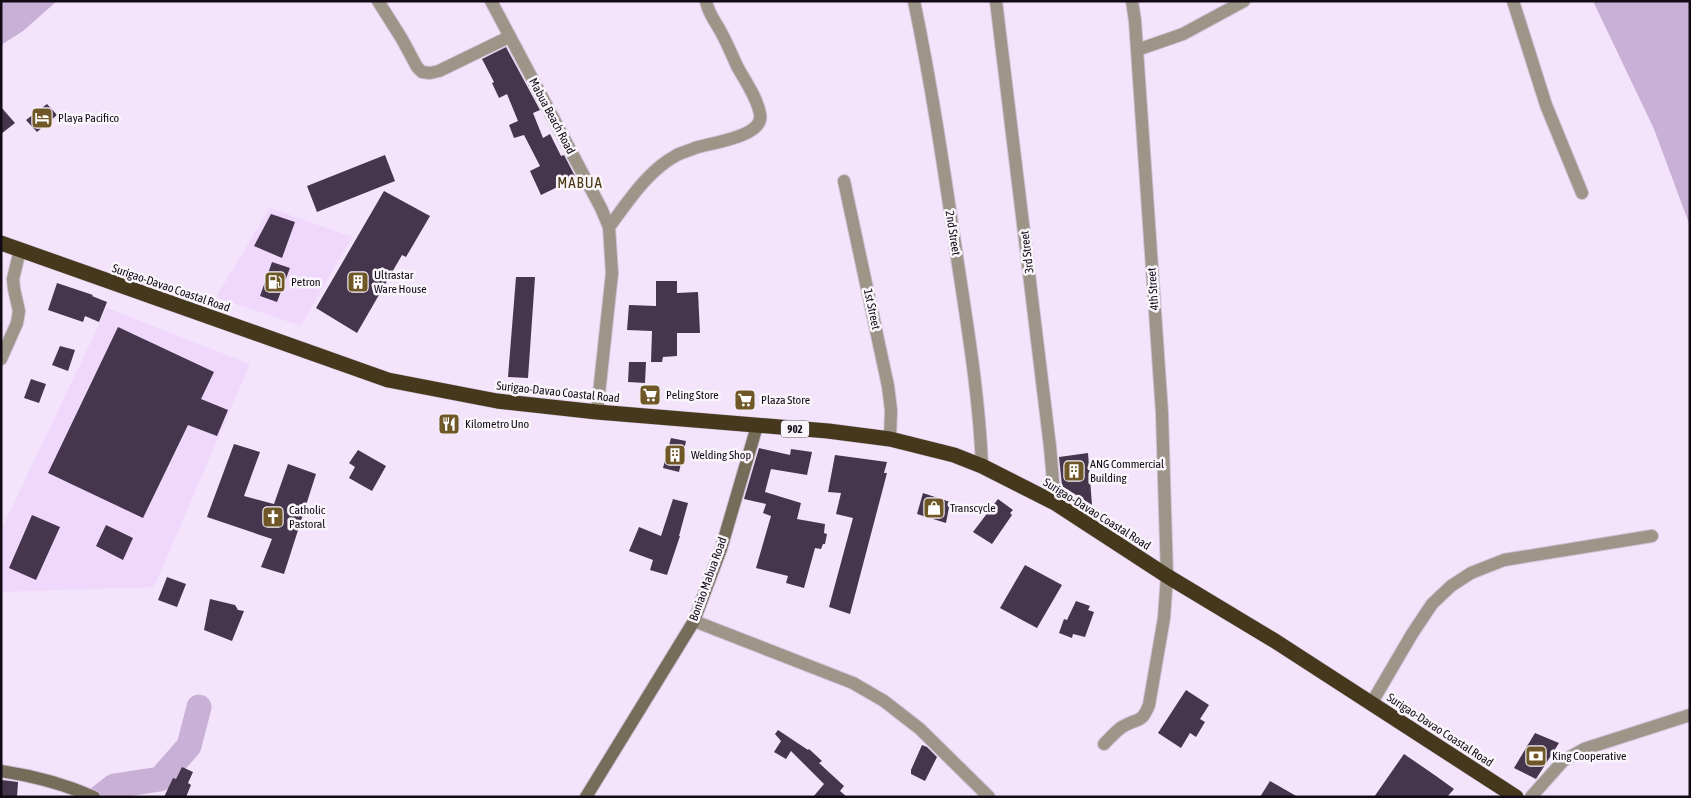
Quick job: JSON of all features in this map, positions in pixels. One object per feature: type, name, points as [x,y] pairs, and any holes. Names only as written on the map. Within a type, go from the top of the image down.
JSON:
[{"type":"highway","name":"Surigao-Davao Coastal Road","points":[[1,243],[388,380],[497,401],[597,412],[828,431],[890,439],[954,455],[982,466],[1054,503],[1516,797]]},
{"type":"street","points":[[378,1],[417,67],[422,72],[439,71],[510,37]]},
{"type":"street","name":"Mabua Beach Road","points":[[491,1],[609,227],[612,273],[597,412]]},
{"type":"street","points":[[609,227],[662,165],[677,155],[706,144],[749,133],[759,124],[761,116],[755,98],[714,21],[706,1]]},
{"type":"street","name":"2nd Street","points":[[914,1],[933,99],[964,302],[978,411],[982,466]]},
{"type":"street","name":"3rd Street","points":[[996,1],[1050,447],[1054,503]]},
{"type":"street","name":"4th Street","points":[[1104,744],[1124,726],[1140,720],[1144,716],[1149,704],[1164,618],[1167,576],[1162,413],[1135,21],[1132,1]]},
{"type":"street","points":[[1136,50],[1183,34],[1244,1]]},
{"type":"street","points":[[1512,1],[1546,105],[1582,193]]},
{"type":"street","name":"1st Street","points":[[844,181],[888,386],[891,410],[890,439]]},
{"type":"street","points":[[1,358],[17,323],[19,311],[13,279],[20,250]]},
{"type":"street","name":"Boniao Mabua Road","points":[[586,797],[694,621],[721,549],[757,426]]},
{"type":"street","points":[[1371,704],[1432,604],[1450,586],[1471,573],[1504,560],[1652,536]]},
{"type":"street","points":[[694,621],[853,683],[884,701],[920,729],[989,797]]},
{"type":"street","points":[[1531,797],[1563,760],[1584,749],[1690,715]]},
{"type":"street","points":[[1,771],[26,774],[74,788],[94,797]]},
{"type":"shaded area","points":[[1,1],[57,1],[23,31],[1,45]]},
{"type":"shaded area","points":[[1593,1],[1690,1],[1690,226],[1654,129]]},
{"type":"shaded area","points":[[270,208],[352,237],[301,326],[216,297]]},
{"type":"shaded area","points":[[107,308],[250,364],[154,587],[1,592],[1,530]]},
{"type":"building","points":[[506,47],[540,110],[533,113],[543,138],[550,134],[561,156],[564,155],[576,178],[541,195],[530,171],[540,166],[524,135],[514,138],[509,125],[518,121],[507,94],[499,98],[492,83],[494,82],[482,59]]},
{"type":"building","name":"Playa Pacifico","points":[[47,104],[57,115],[37,132],[26,120]]},
{"type":"building","points":[[1,107],[15,123],[1,134]]},
{"type":"building","points":[[385,155],[395,181],[317,212],[307,186]]},
{"type":"building","name":"Ultrastar Ware House","points":[[384,191],[430,216],[406,257],[402,255],[357,333],[316,308]]},
{"type":"building","points":[[271,214],[295,222],[282,258],[254,246]]},
{"type":"building","name":"Petron","points":[[272,262],[290,268],[277,302],[260,296]]},
{"type":"building","points":[[516,277],[535,277],[528,378],[508,377]]},
{"type":"building","points":[[656,281],[677,281],[677,293],[698,292],[700,333],[677,333],[677,356],[663,357],[662,362],[651,362],[652,331],[627,330],[629,305],[656,306]]},
{"type":"building","points":[[57,283],[93,295],[107,302],[99,322],[85,316],[83,322],[48,310]]},
{"type":"building","points":[[118,327],[214,372],[201,399],[228,410],[217,436],[188,425],[143,518],[48,473]]},
{"type":"building","points":[[60,346],[75,350],[68,371],[52,365]]},
{"type":"building","points":[[629,362],[646,362],[645,383],[628,382]]},
{"type":"building","points":[[31,379],[46,384],[39,403],[24,398]]},
{"type":"building","name":"Kilometro Uno","points":[[444,416],[455,417],[453,432],[442,430]]},
{"type":"building","name":"Welding Shop","points":[[671,438],[686,441],[679,472],[663,468]]},
{"type":"building","name":"Catholic Pastoral","points":[[234,444],[260,452],[244,496],[274,504],[288,464],[316,474],[284,574],[261,567],[272,539],[207,517]]},
{"type":"building","points":[[759,448],[790,455],[791,449],[812,452],[807,475],[771,469],[765,492],[801,503],[797,519],[825,524],[824,533],[827,534],[825,544],[823,544],[821,549],[815,548],[804,588],[786,583],[788,576],[756,568],[771,516],[763,513],[766,504],[744,499]]},
{"type":"building","points":[[358,450],[386,466],[372,491],[349,478],[355,467],[349,463]]},
{"type":"building","name":"ANG Commercial Building","points":[[1088,453],[1092,505],[1062,486],[1059,457]]},
{"type":"building","points":[[835,455],[887,462],[884,473],[887,473],[850,614],[829,607],[853,518],[836,514],[841,493],[828,492]]},
{"type":"building","name":"Transcycle","points":[[923,493],[950,502],[946,523],[917,514]]},
{"type":"building","points":[[673,499],[688,503],[680,536],[667,575],[650,570],[653,560],[629,551],[639,527],[661,536]]},
{"type":"building","points":[[998,499],[1013,510],[1010,513],[1012,515],[992,544],[973,532]]},
{"type":"building","points":[[32,515],[60,527],[36,580],[9,568]]},
{"type":"building","points":[[106,525],[133,538],[123,560],[96,546]]},
{"type":"building","points":[[1025,565],[1062,585],[1037,628],[1000,608]]},
{"type":"building","points":[[167,577],[186,584],[177,607],[158,600]]},
{"type":"building","points":[[210,599],[235,605],[238,610],[244,611],[232,641],[204,630]]},
{"type":"building","points":[[1076,601],[1090,606],[1088,610],[1094,612],[1085,637],[1073,634],[1072,638],[1059,633],[1064,619],[1067,620]]},
{"type":"building","points":[[1186,690],[1209,705],[1200,719],[1205,722],[1196,737],[1190,733],[1181,748],[1158,733]]},
{"type":"building","points":[[778,730],[809,749],[822,761],[819,763],[844,786],[840,791],[847,797],[813,797],[824,784],[791,751],[786,759],[774,752],[781,741],[775,734]]},
{"type":"building","name":"King Cooperative","points":[[1535,733],[1559,743],[1536,779],[1514,768]]},
{"type":"building","points":[[922,745],[927,747],[937,757],[925,781],[911,774]]},
{"type":"building","points":[[1404,754],[1454,789],[1447,797],[1374,797]]},
{"type":"building","points":[[182,767],[193,772],[188,783],[191,785],[186,797],[164,797],[173,778],[176,779]]},
{"type":"building","points":[[2,780],[18,782],[17,797],[1,797]]},
{"type":"building","points":[[1270,781],[1298,797],[1260,797]]},
{"type":"waterway","points":[[100,797],[114,786],[160,779],[189,746],[199,707]]},
{"type":"place","name":"Playa Pacifico","points":[[42,118]]},
{"type":"place","name":"Petron","points":[[275,282]]},
{"type":"place","name":"Ultrastar Ware House","points":[[358,282]]},
{"type":"place","name":"Peling Store","points":[[650,395]]},
{"type":"place","name":"Plaza Store","points":[[745,400]]},
{"type":"place","name":"Kilometro Uno","points":[[449,424]]},
{"type":"place","name":"Welding Shop","points":[[675,455]]},
{"type":"place","name":"ANG Commercial Building","points":[[1074,471]]},
{"type":"place","name":"Transcycle","points":[[934,508]]},
{"type":"place","name":"Catholic Pastoral","points":[[273,517]]},
{"type":"place","name":"King Cooperative","points":[[1536,756]]},
{"type":"district","name":"MABUA","points":[[580,183]]}]
